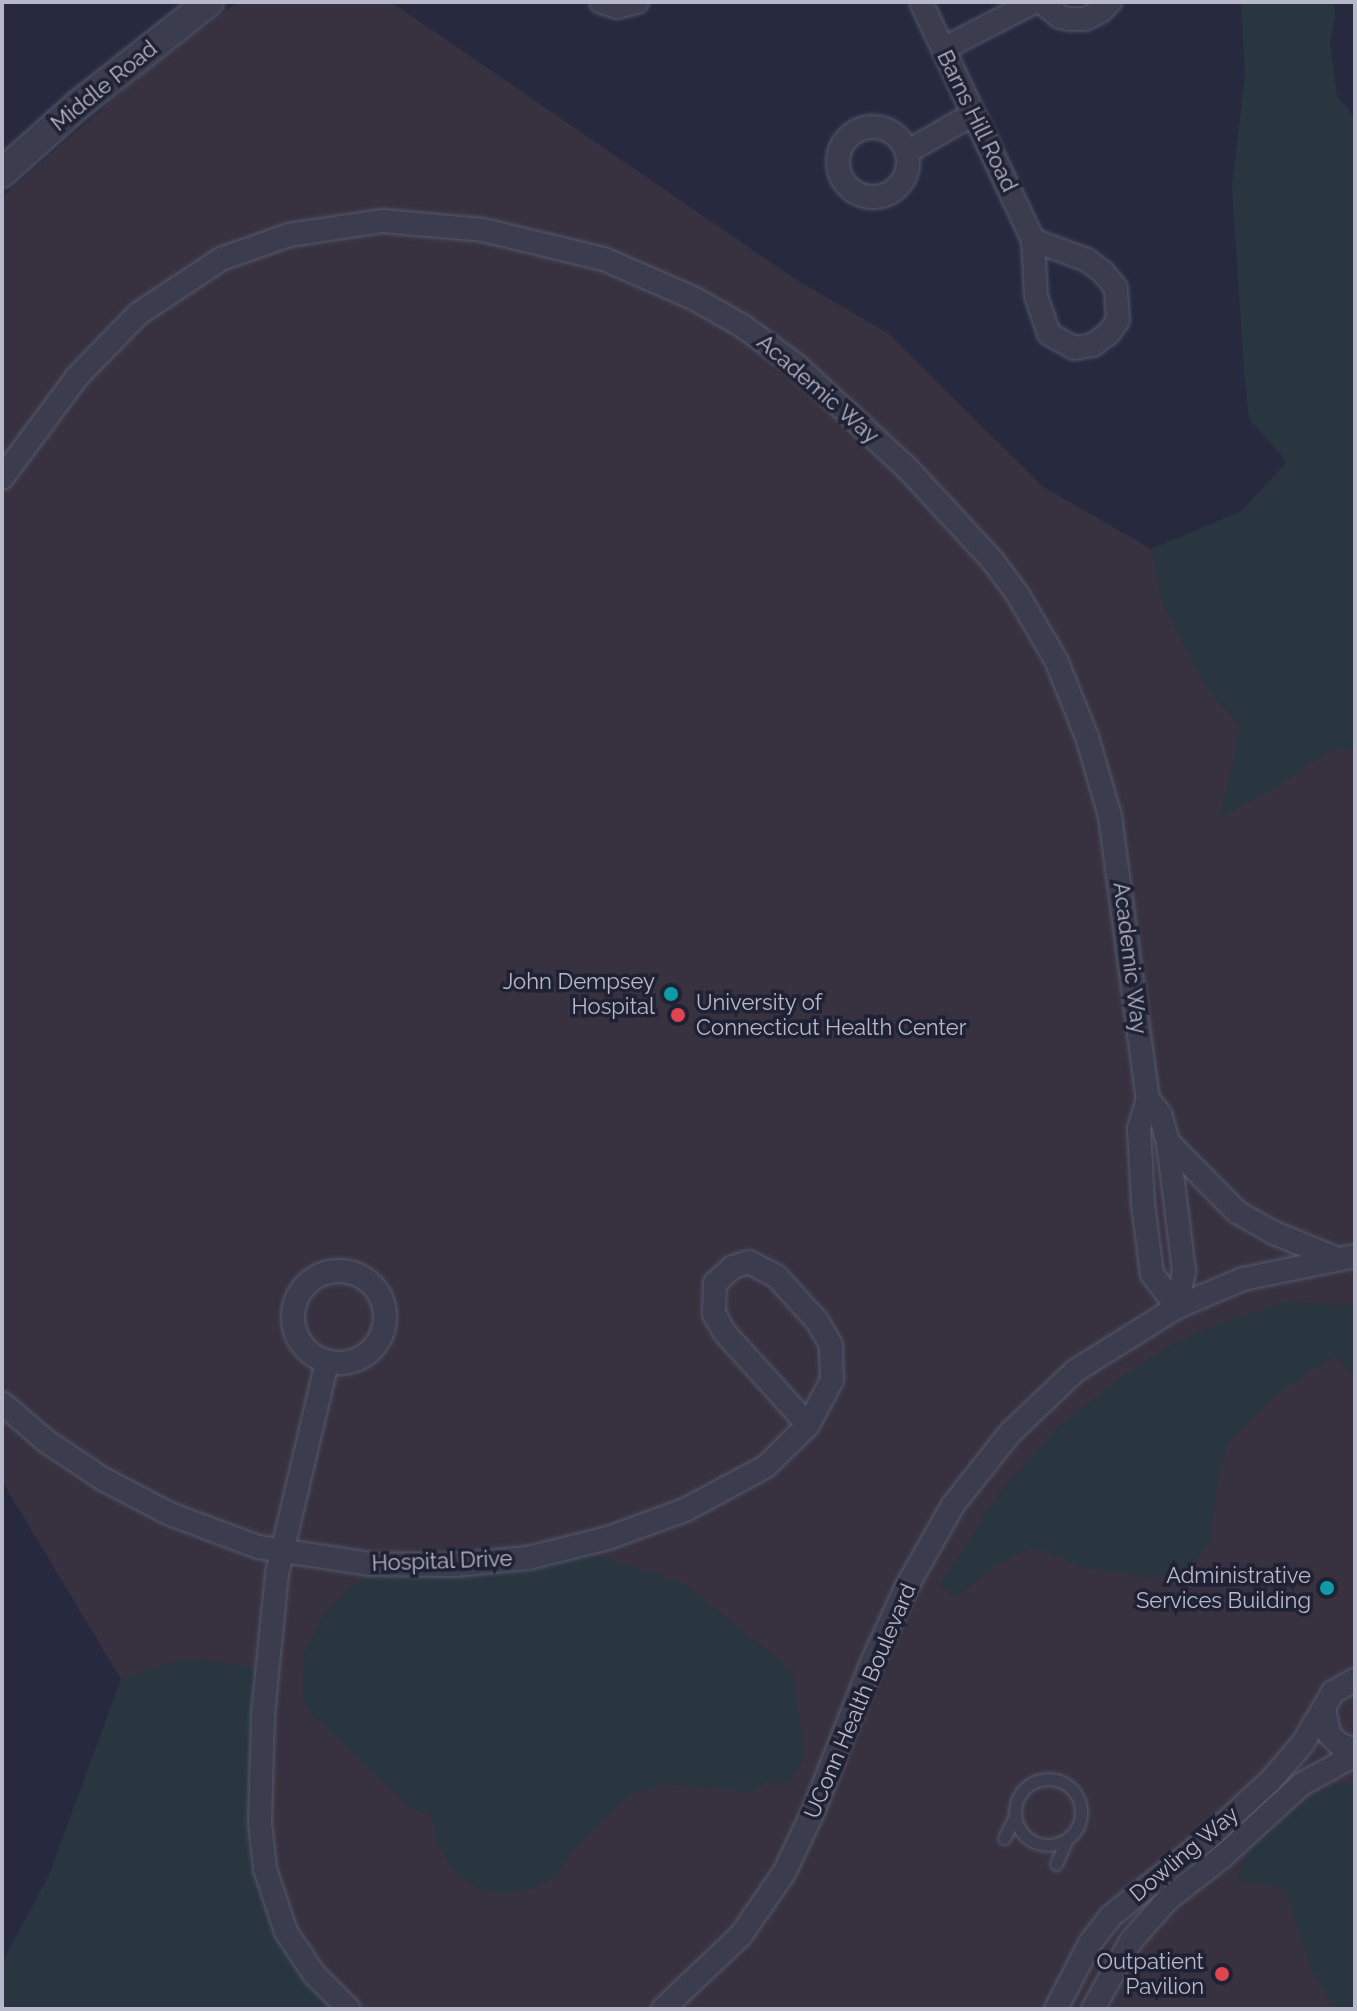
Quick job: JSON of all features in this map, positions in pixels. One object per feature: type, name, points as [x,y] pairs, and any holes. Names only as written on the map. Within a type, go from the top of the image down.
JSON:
[{"type":"street","name":"Middle Road","points":[[2,173],[78,105],[209,2]]},
{"type":"street","points":[[601,2],[617,7],[637,2]]},
{"type":"street","name":"Barns Hill Road","points":[[921,2],[1033,240],[1036,296],[1049,334],[1074,348],[1093,345],[1109,333],[1118,320],[1116,288],[1103,272],[1087,260],[1033,240]]},
{"type":"street","points":[[943,49],[1034,2]]},
{"type":"street","points":[[1042,2],[1060,17],[1070,19],[1085,19],[1110,2]]},
{"type":"street","points":[[907,152],[973,114]]},
{"type":"street","name":"Academic Way","points":[[2,478],[85,368],[138,314],[221,259],[298,233],[383,221],[448,225],[510,235],[604,259],[721,313],[796,365],[908,469],[993,561],[1046,641],[1087,737],[1110,816],[1148,1099],[1139,1129],[1143,1204],[1152,1274],[1177,1307]]},
{"type":"street","name":"Academic Way","points":[[1148,1099],[1160,1114],[1168,1142],[1184,1271],[1177,1307]]},
{"type":"street","name":"Academic Way","points":[[1168,1142],[1237,1212],[1274,1233],[1346,1257]]},
{"type":"street","name":"UConn Health Boulevard","points":[[663,2009],[732,1945],[784,1873],[813,1812],[901,1599],[937,1531],[969,1482],[1017,1425],[1075,1371],[1177,1307],[1243,1279],[1346,1257]]},
{"type":"street","name":"Hospital Drive","points":[[281,1552],[346,1562],[412,1566],[495,1562],[567,1549],[649,1525],[719,1494],[768,1465],[808,1425],[832,1380],[834,1360],[828,1337],[767,1268],[758,1263],[740,1263],[715,1283],[714,1314],[725,1333],[808,1425]]},
{"type":"street","points":[[340,1271],[355,1274],[374,1287],[382,1301],[382,1332],[364,1356],[342,1363],[327,1362],[301,1344],[292,1322],[294,1307],[305,1286],[317,1276],[340,1271]]},
{"type":"street","points":[[327,1362],[281,1552],[262,1726],[262,1850],[271,1894],[286,1932],[314,1974],[349,2009]]},
{"type":"street","points":[[2,1403],[72,1459],[136,1497],[204,1528],[281,1552]]},
{"type":"street","name":"Dowling Way","points":[[1056,2009],[1084,1953],[1103,1925],[1129,1899],[1206,1840],[1271,1780],[1303,1743],[1333,1692],[1354,1681]]},
{"type":"street","name":"Dowling Way","points":[[1324,1708],[1329,1734],[1339,1744],[1355,1752]]},
{"type":"street","name":"Dowling Way","points":[[1093,2009],[1123,1952],[1168,1899],[1222,1857],[1302,1784],[1355,1752]]},
{"type":"lane","points":[[1004,1838],[1015,1816],[1017,1799],[1033,1782],[1044,1779],[1066,1783],[1077,1796],[1081,1813],[1079,1824],[1068,1837],[1056,1864]]},
{"type":"lane","points":[[1015,1816],[1021,1831],[1039,1844],[1051,1845],[1068,1837]]},
{"type":"shaded area","name":"University of Connecticut Health Center","points":[[238,2],[391,2],[795,279],[889,334],[1042,486],[1151,549],[1355,498],[1355,2009],[169,2009],[150,1966],[121,1679],[2,1481],[2,197],[153,65]]},
{"type":"shaded area","points":[[1241,2],[1334,2],[1330,43],[1337,97],[1355,117],[1355,747],[1329,751],[1271,791],[1220,817],[1241,726],[1208,690],[1162,603],[1151,549],[1240,512],[1287,462],[1249,419],[1244,369],[1232,187],[1245,74]]},
{"type":"shaded area","points":[[1287,1302],[1355,1306],[1355,1376],[1334,1356],[1274,1396],[1227,1444],[1216,1488],[1211,1542],[1182,1575],[1153,1578],[1081,1567],[1035,1547],[998,1563],[955,1598],[940,1585],[996,1497],[1058,1427],[1123,1376],[1168,1347],[1212,1326]]},
{"type":"shaded area","points":[[557,1554],[606,1558],[683,1583],[755,1640],[793,1673],[805,1757],[788,1785],[766,1781],[754,1792],[668,1784],[633,1793],[576,1846],[557,1875],[536,1888],[500,1894],[480,1889],[455,1872],[438,1845],[431,1815],[411,1808],[312,1715],[303,1699],[304,1654],[322,1617],[353,1585],[380,1573]]},
{"type":"shaded area","points":[[189,1658],[267,1670],[262,1853],[282,1929],[349,2009],[2,2009],[2,1963],[49,1875],[121,1679]]},
{"type":"shaded area","points":[[1355,1782],[1355,2009],[1336,2009],[1311,1969],[1285,1889],[1237,1880],[1247,1852],[1287,1815],[1325,1787]]},
{"type":"place","name":"John Dempsey Hospital","points":[[671,994]]},
{"type":"place","name":"University of Connecticut Health Center","points":[[678,1015]]},
{"type":"place","name":"Administrative Services Building","points":[[1327,1588]]},
{"type":"place","name":"Outpatient Pavilion","points":[[1222,1974]]}]
